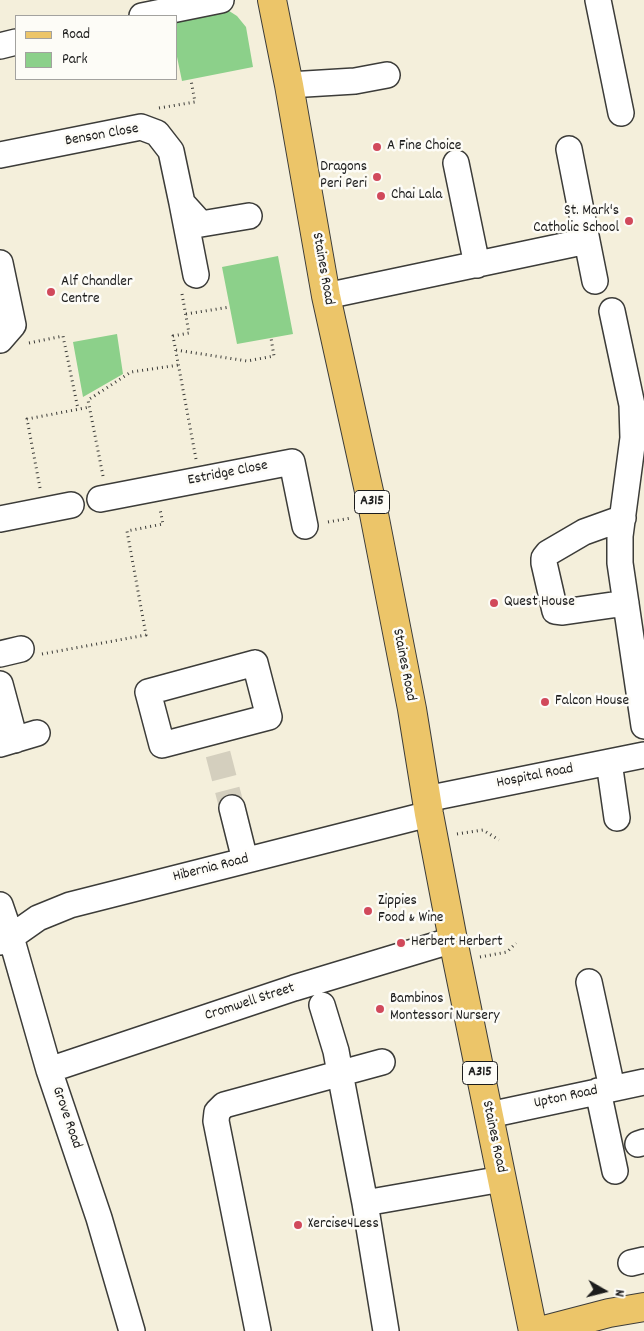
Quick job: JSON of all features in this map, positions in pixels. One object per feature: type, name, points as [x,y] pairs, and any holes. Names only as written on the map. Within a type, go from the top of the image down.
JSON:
[{"type":"main road","name":"Staines Road","points":[[272,0],[326,296],[374,514],[412,710],[429,817],[455,951],[533,1331]]},
{"type":"main road","points":[[540,1331],[609,1313],[644,1307]]},
{"type":"street","points":[[147,15],[221,0]]},
{"type":"street","points":[[598,0],[621,113]]},
{"type":"street","points":[[0,46],[15,42]]},
{"type":"street","points":[[289,85],[355,81],[386,75]]},
{"type":"street","name":"Benson Close","points":[[0,155],[141,126],[158,133],[171,151],[196,275]]},
{"type":"street","points":[[569,148],[595,281]]},
{"type":"street","points":[[456,163],[477,265]]},
{"type":"street","points":[[182,203],[201,224],[249,216]]},
{"type":"street","points":[[326,296],[587,242]]},
{"type":"street","points":[[0,263],[6,332]]},
{"type":"street","points":[[612,311],[632,406],[633,438],[630,511],[620,536],[620,563],[644,726]]},
{"type":"street","name":"Estridge Close","points":[[104,498],[292,462],[305,526]]},
{"type":"street","points":[[0,519],[71,505]]},
{"type":"street","points":[[626,604],[563,612],[555,611],[544,558],[548,553],[584,532],[630,511]]},
{"type":"street","points":[[256,663],[269,717],[215,743],[162,745],[148,692],[256,663]]},
{"type":"street","points":[[0,684],[17,739]]},
{"type":"street","name":"Hospital Road","points":[[429,817],[609,762],[644,755]]},
{"type":"street","points":[[609,762],[618,818]]},
{"type":"street","points":[[232,808],[245,860]]},
{"type":"street","name":"Hibernia Road","points":[[6,940],[38,918],[70,905],[245,860],[429,817]]},
{"type":"street","name":"Grove Road","points":[[0,905],[6,940],[99,1218],[132,1331]]},
{"type":"street","name":"Cromwell Street","points":[[49,1070],[294,988],[455,951]]},
{"type":"street","points":[[589,982],[605,1090],[614,1171]]},
{"type":"street","points":[[322,1004],[336,1051],[365,1203],[386,1331]]},
{"type":"street","points":[[258,1331],[216,1121],[217,1112],[224,1105],[382,1062]]},
{"type":"street","name":"Upton Road","points":[[488,1115],[644,1082]]},
{"type":"street","points":[[365,1203],[502,1179]]},
{"type":"path","points":[[141,126],[138,112],[195,102],[191,80]]},
{"type":"path","points":[[196,275],[198,280],[180,284],[189,333],[173,336],[200,479]]},
{"type":"path","points":[[186,314],[230,307]]},
{"type":"path","points":[[6,332],[17,346],[63,336],[78,409]]},
{"type":"path","points":[[176,350],[247,361],[274,356],[271,338]]},
{"type":"path","points":[[104,498],[88,400],[131,372],[179,365]]},
{"type":"path","points":[[44,510],[27,419],[90,407]]},
{"type":"path","points":[[10,652],[23,658],[146,635],[127,531],[162,524],[156,488]]},
{"type":"path","points":[[305,526],[374,514]]},
{"type":"path","points":[[429,817],[483,830],[499,840]]},
{"type":"path","points":[[455,951],[507,952],[516,943]]},
{"type":"green space","points":[[226,9],[237,16],[246,27],[253,67],[182,81],[178,62],[178,16]]},
{"type":"green space","points":[[278,256],[293,334],[237,344],[222,267]]},
{"type":"green space","points":[[117,334],[123,374],[83,397],[73,342]]},
{"type":"tunnel","points":[[218,754],[232,808]]},
{"type":"place","name":"A Fine Choice","points":[[377,147]]},
{"type":"place","name":"Dragons Peri Peri","points":[[377,177]]},
{"type":"place","name":"Chai Lala","points":[[381,196]]},
{"type":"place","name":"St. Mark's Catholic School","points":[[629,221]]},
{"type":"place","name":"Alf Chandler Centre","points":[[51,292]]},
{"type":"place","name":"Quest House","points":[[494,603]]},
{"type":"place","name":"Falcon House","points":[[545,702]]},
{"type":"place","name":"Zippies Food & Wine","points":[[368,911]]},
{"type":"place","name":"Herbert Herbert","points":[[401,943]]},
{"type":"place","name":"Bambinos Montessori Nursery","points":[[380,1009]]},
{"type":"place","name":"Xercise4Less","points":[[298,1225]]}]
